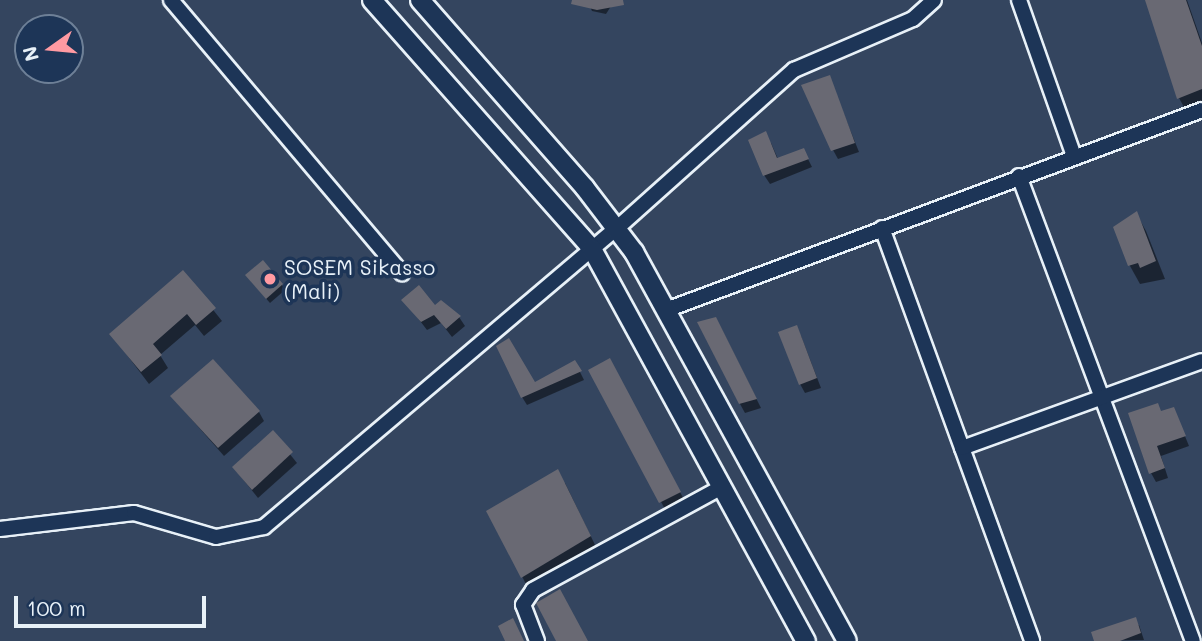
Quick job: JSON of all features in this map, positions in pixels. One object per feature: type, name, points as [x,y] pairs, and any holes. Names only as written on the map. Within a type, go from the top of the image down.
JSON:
[{"type":"street","points":[[172,0],[402,273]]},
{"type":"street","points":[[372,0],[592,249],[806,641]]},
{"type":"street","points":[[420,0],[585,188],[616,229],[666,310],[846,641]]},
{"type":"street","points":[[0,529],[134,513],[216,537],[264,527],[616,229],[794,70],[913,19],[934,0]]},
{"type":"street","points":[[1019,0],[1074,156]]},
{"type":"street","points":[[666,310],[1019,176],[1202,110]]},
{"type":"street","points":[[1019,176],[1193,641]]},
{"type":"street","points":[[882,228],[1032,641]]},
{"type":"street","points":[[962,449],[1202,361]]},
{"type":"street","points":[[537,641],[523,606],[533,590],[722,487]]},
{"type":"building","points":[[572,0],[623,0],[624,5],[597,10],[571,4]]},
{"type":"building","points":[[1145,0],[1186,0],[1202,46],[1202,89],[1177,99]]},
{"type":"building","points":[[830,75],[855,143],[831,151],[801,85]]},
{"type":"building","points":[[766,131],[777,158],[804,148],[809,159],[763,176],[748,140]]},
{"type":"building","points":[[1137,211],[1156,261],[1140,268],[1138,263],[1128,266],[1113,227]]},
{"type":"building","points":[[263,260],[283,284],[266,299],[245,275]]},
{"type":"building","points":[[183,270],[216,308],[196,325],[187,314],[153,344],[162,355],[141,372],[109,334]]},
{"type":"building","points":[[419,285],[435,305],[441,300],[461,316],[446,329],[434,315],[421,322],[401,300]]},
{"type":"building","points":[[716,317],[757,399],[739,404],[697,322]]},
{"type":"building","points":[[797,325],[817,378],[799,385],[778,332]]},
{"type":"building","points":[[509,338],[535,382],[575,360],[582,371],[521,398],[496,346]]},
{"type":"building","points":[[610,358],[681,492],[659,503],[588,370]]},
{"type":"building","points":[[213,359],[260,411],[218,448],[170,396]]},
{"type":"building","points":[[1158,403],[1161,411],[1174,407],[1186,436],[1157,446],[1165,468],[1149,474],[1128,413]]},
{"type":"building","points":[[273,430],[293,452],[252,490],[232,467]]},
{"type":"building","points":[[558,469],[591,536],[521,578],[486,511]]},
{"type":"building","points":[[560,589],[588,641],[556,641],[536,603]]},
{"type":"building","points":[[1136,617],[1141,633],[1120,641],[1094,641],[1091,632]]},
{"type":"building","points":[[513,618],[524,641],[505,641],[498,626]]},
{"type":"place","name":"SOSEM Sikasso (Mali)","points":[[270,279]]}]
